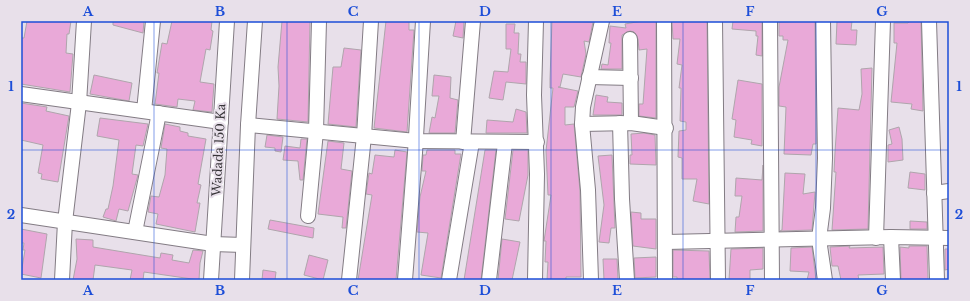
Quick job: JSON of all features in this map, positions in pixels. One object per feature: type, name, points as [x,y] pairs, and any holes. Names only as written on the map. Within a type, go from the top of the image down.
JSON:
[{"type":"street","points":[[62,280],[65,222],[79,103],[84,21]]},
{"type":"street","points":[[144,111],[154,21]]},
{"type":"street","name":"Wadada 150 Ka","points":[[211,280],[227,21]]},
{"type":"street","points":[[242,280],[242,245],[248,125],[256,21]]},
{"type":"street","points":[[308,216],[316,131],[319,21]]},
{"type":"street","points":[[349,280],[364,136],[370,21]]},
{"type":"street","points":[[405,280],[416,141],[423,21]]},
{"type":"street","points":[[449,280],[468,142],[473,21]]},
{"type":"street","points":[[535,280],[537,261],[537,142],[534,95],[536,21]]},
{"type":"street","points":[[591,280],[588,190],[582,124],[583,107],[602,21]]},
{"type":"street","points":[[664,21],[666,128],[665,280]]},
{"type":"street","points":[[716,21],[718,280]]},
{"type":"street","points":[[770,21],[772,280]]},
{"type":"street","points":[[823,21],[825,158],[823,208],[819,239],[824,280]]},
{"type":"street","points":[[876,238],[883,21]]},
{"type":"street","points":[[929,21],[936,280]]},
{"type":"street","points":[[628,280],[622,199],[626,123],[631,78],[630,39]]},
{"type":"street","points":[[590,77],[631,78]]},
{"type":"street","points":[[21,94],[220,122]]},
{"type":"street","points":[[135,232],[159,113]]},
{"type":"street","points":[[582,124],[626,123],[666,128]]},
{"type":"street","points":[[248,125],[416,141],[505,143],[537,142]]},
{"type":"street","points":[[489,280],[505,143]]},
{"type":"street","points":[[934,193],[949,191]]},
{"type":"street","points":[[21,215],[213,244],[242,245]]},
{"type":"street","points":[[666,242],[891,237],[949,238]]},
{"type":"street","points":[[891,237],[893,280]]},
{"type":"building","points":[[27,21],[71,21],[69,34],[67,34],[66,53],[73,54],[70,92],[21,84],[21,38],[24,38]]},
{"type":"building","points":[[113,21],[144,21],[143,33],[113,25]]},
{"type":"building","points":[[172,21],[212,21],[211,30],[213,31],[210,50],[206,49],[200,82],[214,84],[212,112],[193,110],[195,101],[178,99],[177,107],[155,104],[159,73],[157,73],[162,43],[167,44]]},
{"type":"building","points":[[282,21],[310,21],[308,122],[277,119],[279,86],[278,67]]},
{"type":"building","points":[[386,21],[409,21],[409,30],[414,30],[407,132],[374,128]]},
{"type":"building","points":[[456,21],[464,21],[463,38],[453,36]]},
{"type":"building","points":[[552,21],[593,22],[589,42],[584,41],[586,54],[581,77],[563,74],[560,87],[558,87],[578,91],[574,107],[565,107],[565,125],[574,124],[580,191],[581,277],[566,277],[566,280],[547,280],[548,262],[545,262],[546,241],[544,241],[551,195],[548,195],[546,151],[553,88],[550,88]]},
{"type":"building","points":[[642,21],[656,21],[656,118],[639,116],[639,104],[643,104],[647,49],[639,50],[638,39],[634,32],[630,31],[622,35],[622,69],[601,69],[602,64],[608,65],[611,43],[609,43],[610,26],[626,28],[625,24]]},
{"type":"building","points":[[672,21],[707,21],[709,204],[693,201],[697,179],[682,179],[682,158],[678,157],[679,131],[686,130],[686,122],[680,121],[681,88],[679,88],[682,65],[677,64],[680,39],[673,39]]},
{"type":"building","points":[[733,21],[762,21],[762,56],[756,55],[758,36],[756,36],[756,31],[732,29]]},
{"type":"building","points":[[815,21],[816,144],[813,144],[811,155],[784,154],[786,107],[779,106],[779,87],[788,40],[783,40],[783,36],[779,36],[779,22]]},
{"type":"building","points":[[837,21],[852,21],[851,30],[857,30],[856,45],[836,44]]},
{"type":"building","points":[[909,21],[921,21],[923,111],[911,109],[912,104],[891,102],[897,43],[894,43],[894,23],[908,23]]},
{"type":"building","points":[[506,24],[515,24],[514,33],[519,33],[518,54],[521,54],[520,62],[526,62],[526,84],[506,82],[503,100],[489,98],[494,71],[508,72],[511,49],[506,49]]},
{"type":"building","points":[[344,48],[361,50],[356,127],[328,124],[333,67],[341,67]]},
{"type":"building","points":[[872,68],[868,229],[832,230],[838,108],[859,110],[862,94],[861,69]]},
{"type":"building","points":[[94,75],[132,83],[129,101],[90,94]]},
{"type":"building","points":[[434,75],[451,77],[450,98],[458,100],[455,133],[429,133],[432,117],[435,118],[439,96],[432,96]]},
{"type":"building","points":[[738,80],[762,84],[762,146],[751,144],[752,140],[734,137],[736,120],[732,119]]},
{"type":"building","points":[[596,95],[608,97],[607,102],[622,103],[622,115],[593,115]]},
{"type":"building","points":[[21,103],[47,107],[46,111],[69,116],[58,182],[41,179],[42,174],[38,173],[43,145],[21,140]]},
{"type":"building","points":[[516,109],[526,112],[527,133],[486,133],[487,120],[513,122]]},
{"type":"building","points":[[100,118],[148,124],[143,146],[136,145],[132,174],[138,175],[128,211],[119,209],[116,221],[103,217],[106,209],[108,209],[113,186],[119,140],[97,136]]},
{"type":"building","points":[[165,124],[180,127],[180,131],[188,133],[188,136],[206,139],[198,184],[201,185],[197,203],[200,203],[195,232],[156,224],[158,214],[148,212],[151,196],[159,197],[165,175],[167,149],[161,148]]},
{"type":"building","points":[[899,127],[902,139],[903,160],[888,162],[888,145],[892,144],[889,130]]},
{"type":"building","points":[[644,133],[655,135],[656,165],[630,164],[630,155],[632,155],[631,134]]},
{"type":"building","points":[[267,135],[283,137],[281,152],[275,151],[275,148],[265,147]]},
{"type":"building","points":[[301,139],[307,139],[303,180],[300,180],[298,161],[283,160],[285,146],[300,148]]},
{"type":"building","points":[[328,141],[344,143],[341,169],[352,171],[346,228],[342,228],[343,217],[318,214]]},
{"type":"building","points":[[395,150],[407,152],[396,280],[358,280],[372,195],[366,194],[369,173],[372,174],[375,155],[394,157]]},
{"type":"building","points":[[427,150],[455,150],[455,154],[461,154],[441,278],[421,275],[428,233],[417,232],[420,197],[426,171],[422,171],[423,155],[426,155]]},
{"type":"building","points":[[485,150],[496,150],[481,280],[464,280]]},
{"type":"building","points":[[513,150],[528,150],[528,175],[519,221],[505,219]]},
{"type":"building","points":[[612,155],[615,228],[611,228],[609,243],[599,242],[604,205],[598,156]]},
{"type":"building","points":[[763,165],[763,231],[735,232],[736,217],[739,217],[742,196],[735,196],[736,178],[762,180]]},
{"type":"building","points":[[910,172],[925,174],[925,190],[908,188]]},
{"type":"building","points":[[785,173],[805,174],[803,194],[815,192],[812,230],[780,231],[782,230]]},
{"type":"building","points":[[631,212],[641,213],[641,219],[656,219],[656,249],[633,246]]},
{"type":"building","points":[[270,220],[314,228],[313,238],[268,229]]},
{"type":"building","points":[[910,221],[927,222],[927,229],[910,229]]},
{"type":"building","points":[[21,229],[47,234],[41,278],[21,274],[25,250],[23,250],[24,243],[21,243]]},
{"type":"building","points":[[76,239],[93,240],[93,247],[160,258],[161,253],[173,255],[172,260],[189,263],[193,250],[203,251],[200,263],[199,280],[144,272],[143,280],[130,280],[132,270],[95,265],[93,280],[73,280],[77,259]]},
{"type":"building","points":[[502,239],[520,242],[512,280],[498,280]]},
{"type":"building","points":[[850,246],[849,248],[883,247],[884,274],[858,275],[859,280],[841,280],[838,266],[832,266],[830,247]]},
{"type":"building","points":[[909,246],[927,246],[928,280],[901,280],[900,247],[909,248]]},
{"type":"building","points":[[812,247],[816,280],[807,280],[809,272],[790,271],[791,248]]},
{"type":"building","points":[[763,248],[763,269],[750,270],[750,280],[729,280],[731,249]]},
{"type":"building","points":[[945,249],[949,249],[949,269],[945,270]]},
{"type":"building","points":[[673,250],[709,251],[710,280],[677,280],[677,277],[673,277]]},
{"type":"building","points":[[309,255],[328,260],[323,280],[304,275]]},
{"type":"building","points":[[656,257],[656,277],[635,278],[634,258]]},
{"type":"building","points":[[603,259],[617,259],[618,280],[604,280]]},
{"type":"building","points":[[263,270],[276,272],[275,280],[262,280]]}]
